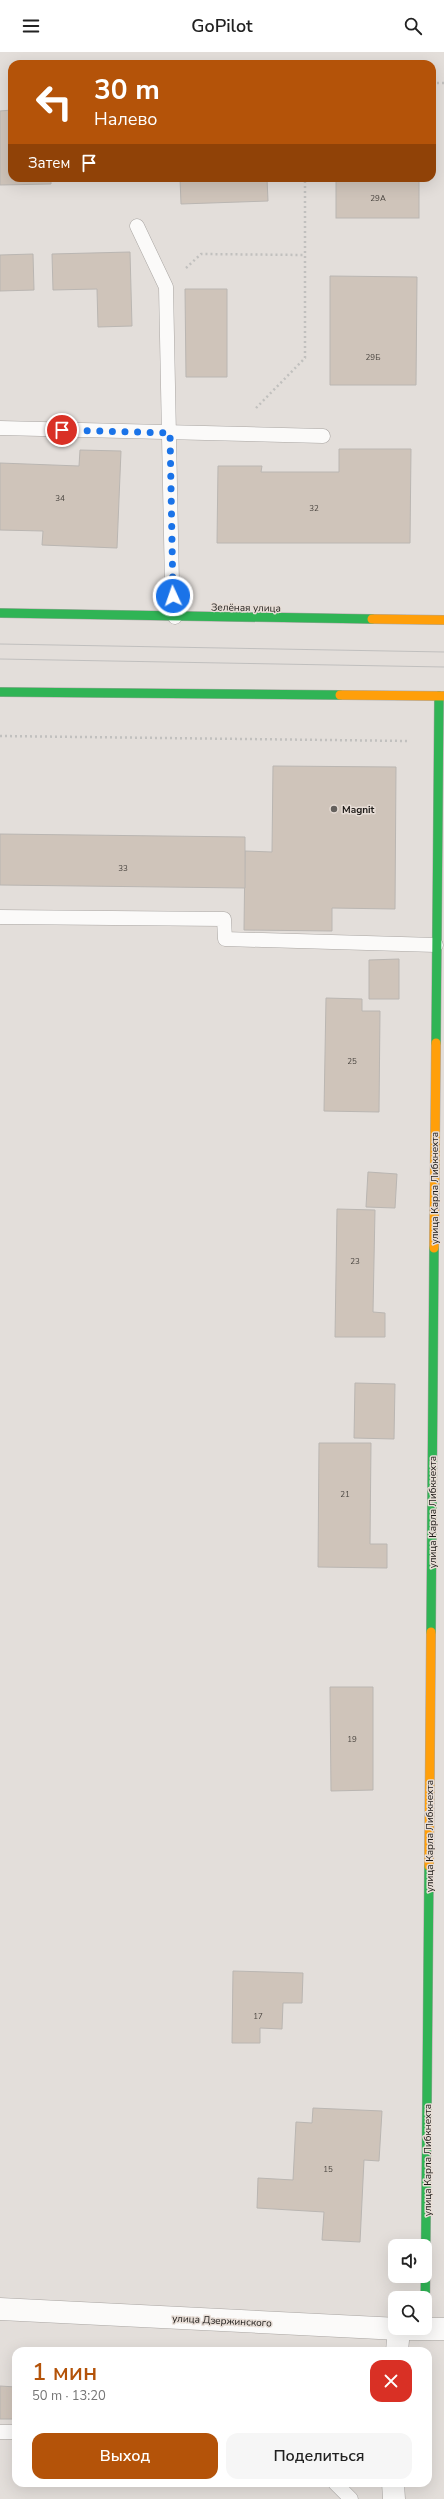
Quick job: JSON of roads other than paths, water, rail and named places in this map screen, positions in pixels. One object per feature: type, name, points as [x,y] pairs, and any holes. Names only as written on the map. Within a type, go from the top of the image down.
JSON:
[{"type":"street","name":"Зелёная улица","points":[[0,613],[175,617],[444,620]]},
{"type":"street","points":[[0,692],[442,696]]},
{"type":"street","name":"улица Карла Либкнехта","points":[[435,2329],[440,1023],[436,944],[438,742],[442,696]]},
{"type":"street","name":"улица Дзержинского","points":[[0,2309],[388,2328]]},
{"type":"street","points":[[397,2347],[398,2335]]},
{"type":"street","points":[[393,2487],[394,2499]]},
{"type":"lane","points":[[137,226],[166,287],[172,585],[175,617]]},
{"type":"lane","points":[[0,428],[323,436]]},
{"type":"lane","points":[[0,917],[224,919],[224,939],[436,944]]},
{"type":"lane","points":[[0,2432],[12,2432]]},
{"type":"lane","points":[[339,2487],[351,2499]]},
{"type":"tram line","points":[[0,644],[444,652]]},
{"type":"tram line","points":[[0,659],[444,667]]},
{"type":"place","name":"Magnit","points":[[334,809]]}]
